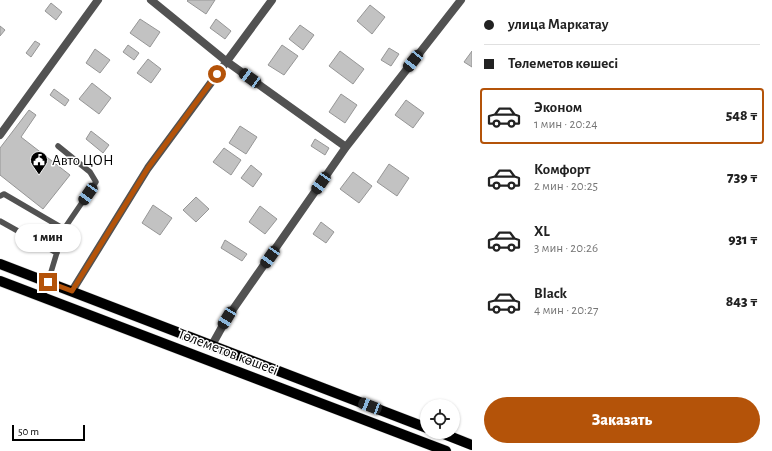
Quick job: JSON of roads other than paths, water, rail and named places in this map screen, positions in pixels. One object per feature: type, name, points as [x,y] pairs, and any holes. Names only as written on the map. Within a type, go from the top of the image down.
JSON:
[{"type":"main road","name":"Төлеметов көшесі","points":[[0,264],[420,425]]},
{"type":"main road","name":"Төлеметов көшесі","points":[[0,281],[446,451]]},
{"type":"main road","points":[[457,439],[472,445]]},
{"type":"street","points":[[0,135],[98,0]]},
{"type":"street","points":[[151,0],[226,61],[346,147]]},
{"type":"street","points":[[72,291],[148,168],[272,0]]},
{"type":"street","points":[[212,345],[227,318],[346,147],[461,0]]},
{"type":"lane","points":[[43,297],[64,229],[96,182],[90,172],[58,146]]},
{"type":"lane","points":[[0,196],[4,194],[64,229]]},
{"type":"lane","points":[[0,221],[57,253]]},
{"type":"place","name":"Авто ЦОН","points":[[39,175]]}]
